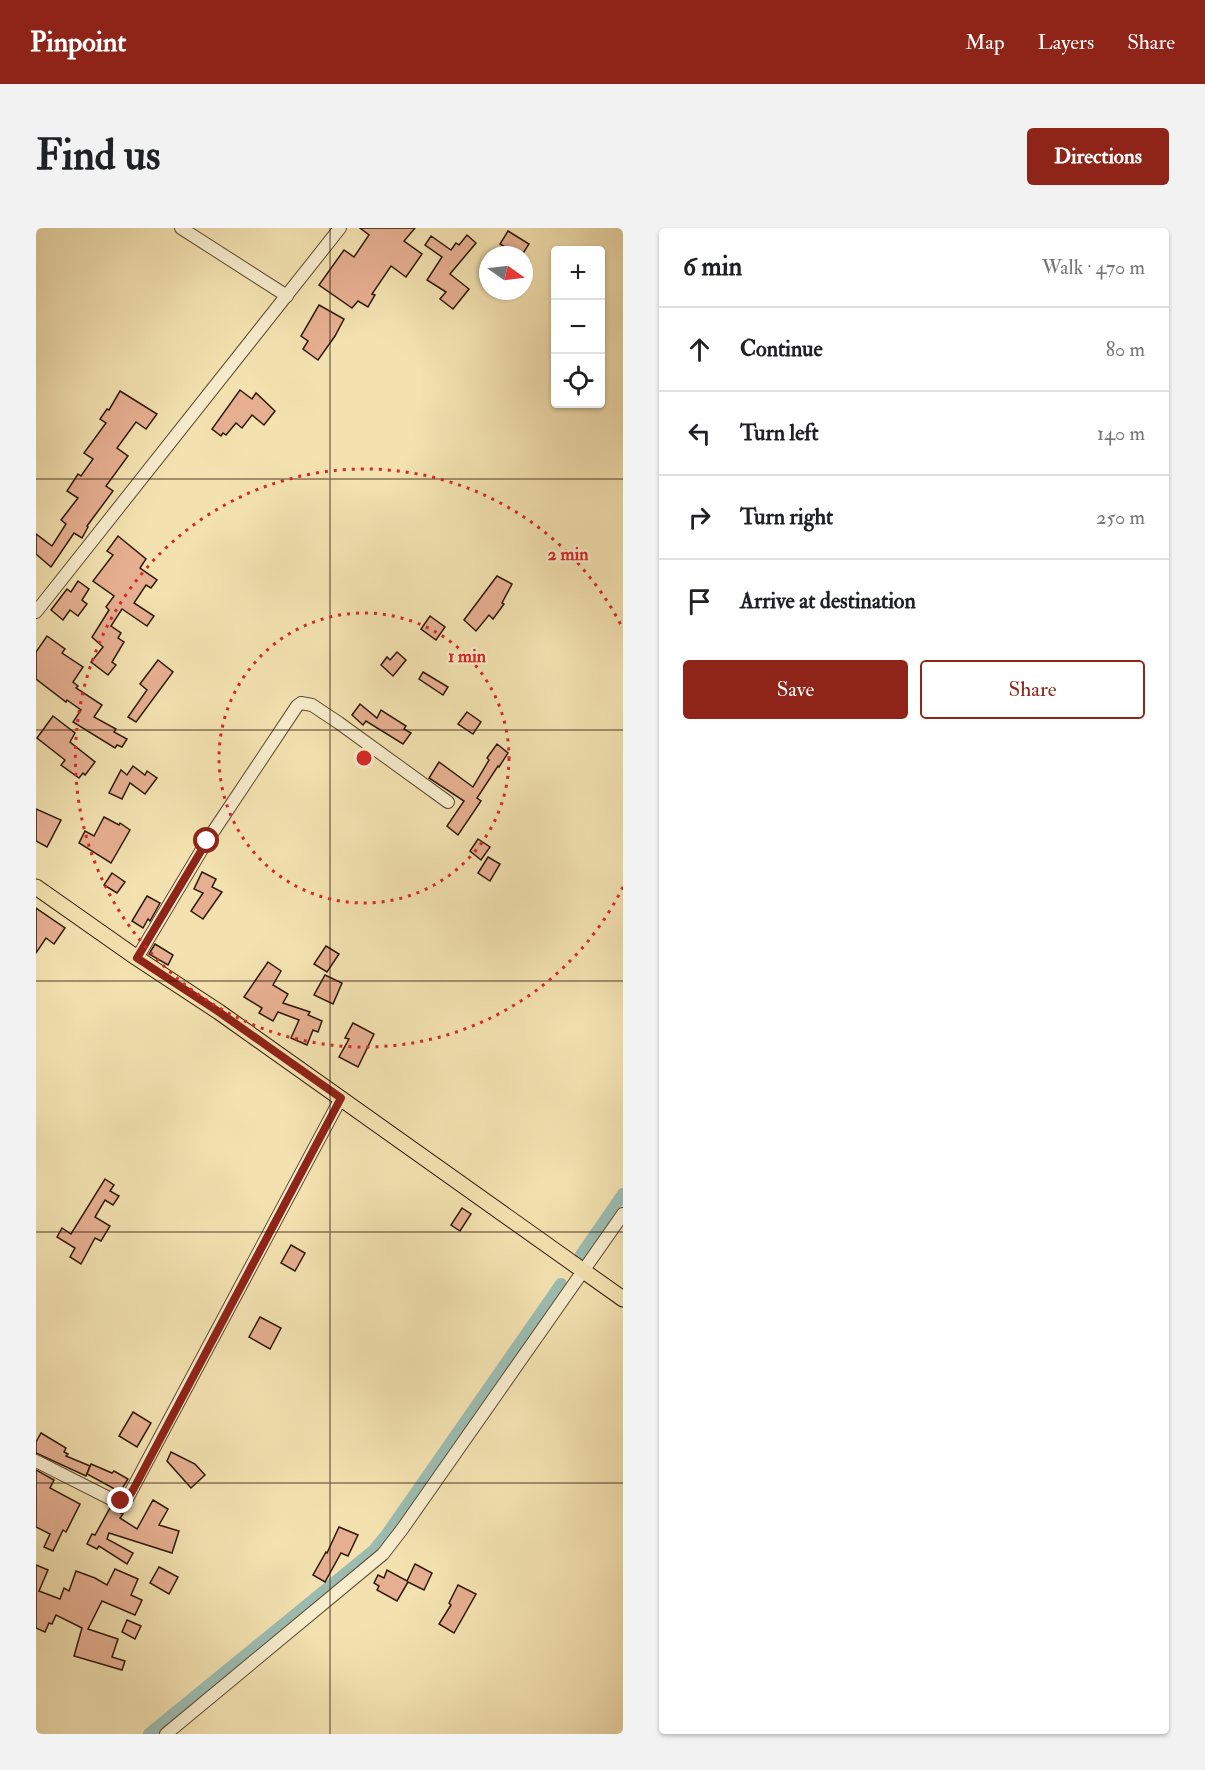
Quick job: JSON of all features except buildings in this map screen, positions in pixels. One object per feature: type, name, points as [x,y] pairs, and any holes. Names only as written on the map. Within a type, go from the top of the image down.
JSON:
[{"type":"main road","points":[[36,886],[137,958],[219,1012],[623,1299]]},
{"type":"street","points":[[181,228],[287,296]]},
{"type":"street","points":[[36,612],[340,228]]},
{"type":"street","points":[[137,958],[207,841],[301,703],[312,705],[339,723],[448,802]]},
{"type":"street","points":[[36,1461],[111,1499],[121,1501],[127,1499],[341,1098]]},
{"type":"street","points":[[166,1734],[383,1554],[623,1214]]},
{"type":"waterway","points":[[581,1255],[623,1194]]},
{"type":"waterway","points":[[149,1734],[373,1551],[561,1284]]},
{"type":"route","points":[[121,1501],[127,1499],[133,1490],[341,1098],[219,1012],[137,958],[207,841]]}]
